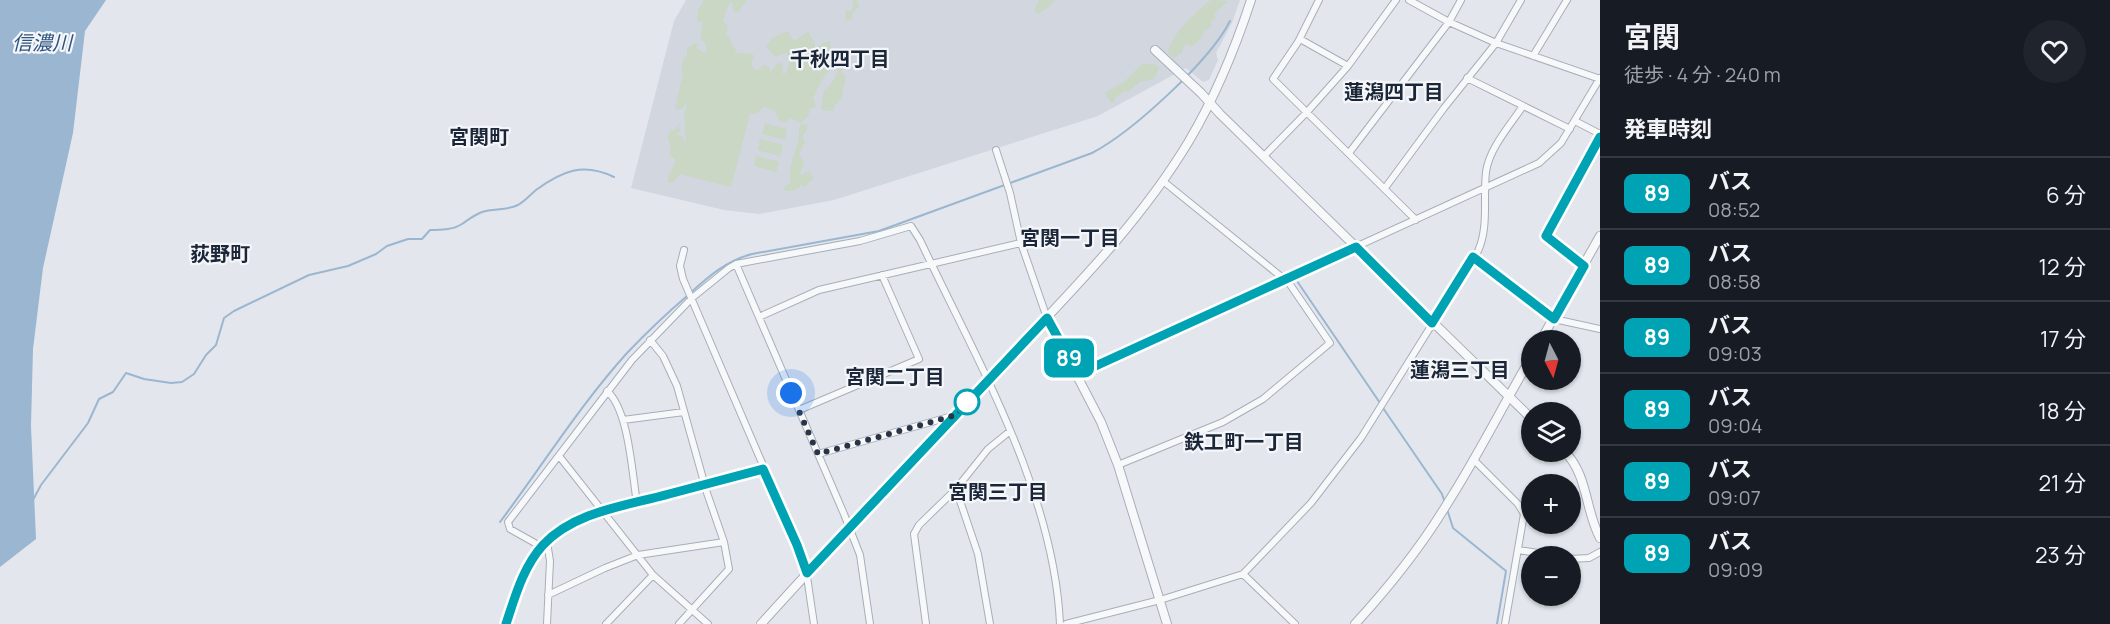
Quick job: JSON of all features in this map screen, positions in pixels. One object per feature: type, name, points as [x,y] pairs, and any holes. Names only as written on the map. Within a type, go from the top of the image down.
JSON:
[{"type":"street","points":[[761,624],[1047,318],[1120,235],[1163,180],[1189,141],[1236,42],[1249,0]]},
{"type":"street","points":[[1319,0],[1300,39],[1273,79],[1416,220]]},
{"type":"street","points":[[1264,156],[1348,66],[1396,0]]},
{"type":"street","points":[[1078,374],[1484,189],[1539,163],[1557,148],[1600,79],[1496,43],[1408,0]]},
{"type":"street","points":[[1349,153],[1449,22],[1461,0]]},
{"type":"street","points":[[1385,188],[1496,43],[1521,0]]},
{"type":"street","points":[[1533,56],[1567,0]]},
{"type":"street","points":[[1300,39],[1348,66]]},
{"type":"street","points":[[1155,50],[1521,408]]},
{"type":"street","points":[[1467,78],[1570,129]]},
{"type":"street","points":[[1066,624],[1096,621],[1243,574],[1328,484],[1361,438],[1481,244],[1488,162],[1523,106]]},
{"type":"street","points":[[1575,121],[1600,136],[1546,236],[1584,266]]},
{"type":"street","points":[[996,150],[1010,193],[1021,243],[1047,318],[1078,374],[1118,465],[1167,624]]},
{"type":"street","points":[[1118,465],[1223,422],[1263,399],[1330,343],[1286,279],[1163,180]]},
{"type":"street","points":[[547,624],[550,561],[544,544],[510,529],[508,522],[607,391],[650,340],[692,298],[736,264],[860,241],[911,226],[987,380],[1035,498],[1054,572],[1060,624]]},
{"type":"street","points":[[1547,330],[1600,236]]},
{"type":"street","points":[[759,317],[819,290],[1021,243]]},
{"type":"street","points":[[684,250],[680,270],[797,545],[807,573],[814,624]]},
{"type":"street","points":[[1473,257],[1554,319],[1600,329]]},
{"type":"street","points":[[736,264],[860,555],[870,624]]},
{"type":"street","points":[[799,410],[919,359],[882,275]]},
{"type":"street","points":[[650,340],[663,356],[674,377],[724,542],[729,569],[678,624]]},
{"type":"street","points":[[1355,624],[1413,554],[1448,504],[1521,374]]},
{"type":"street","points":[[607,391],[618,402],[623,420],[637,503]]},
{"type":"street","points":[[623,420],[684,412]]},
{"type":"street","points":[[818,454],[956,415]]},
{"type":"street","points":[[926,624],[914,534],[919,525],[956,489],[988,449],[1010,432]]},
{"type":"street","points":[[559,456],[653,575],[708,624]]},
{"type":"street","points":[[1473,459],[1522,509],[1524,521],[1505,624]]},
{"type":"street","points":[[1573,462],[1580,474],[1600,538]]},
{"type":"street","points":[[506,624],[527,567],[544,544],[572,523],[603,512],[763,469]]},
{"type":"street","points":[[956,489],[978,554],[990,624]]},
{"type":"street","points":[[548,595],[604,568],[638,555],[724,542]]},
{"type":"street","points":[[1581,558],[1589,558],[1600,552]]},
{"type":"street","points":[[1243,574],[1295,624]]},
{"type":"street","points":[[606,624],[653,575]]},
{"type":"shaded area","points":[[686,0],[1240,0],[1232,23],[1216,53],[1218,60],[1209,80],[1203,82],[1186,68],[1098,116],[834,200],[759,214],[724,210],[631,188],[674,21]]},
{"type":"green space","points":[[704,0],[747,0],[738,12],[733,11],[732,1],[727,7],[723,21],[728,26],[726,33],[736,51],[734,53],[752,54],[754,57],[751,63],[758,71],[763,65],[768,66],[770,73],[779,62],[783,66],[782,74],[786,73],[789,64],[787,52],[775,57],[766,46],[776,36],[788,32],[794,41],[808,32],[815,43],[815,51],[823,43],[830,41],[833,55],[831,70],[825,75],[813,98],[816,107],[810,109],[808,116],[801,123],[790,118],[786,123],[779,121],[775,111],[764,107],[756,114],[750,114],[731,187],[680,174],[672,183],[668,182],[675,159],[669,155],[671,148],[668,138],[670,131],[682,121],[678,128],[681,130],[676,135],[681,135],[686,143],[684,116],[687,102],[682,109],[675,109],[683,73],[681,69],[683,60],[687,56],[687,48],[696,43],[698,45],[696,48],[704,53],[707,52],[705,43],[700,37],[703,22],[697,19],[698,10]]},
{"type":"green space","points":[[853,0],[857,0],[859,7],[853,12],[852,19],[845,21],[846,10],[852,11]]},
{"type":"green space","points":[[1039,0],[1055,0],[1048,8],[1037,14],[1034,10]]},
{"type":"green space","points":[[1211,0],[1228,1],[1214,15],[1216,18],[1211,22],[1212,26],[1204,31],[1202,38],[1191,47],[1187,44],[1183,47],[1182,54],[1179,53],[1174,58],[1168,53],[1179,31]]},
{"type":"green space","points":[[1142,64],[1155,64],[1159,68],[1154,79],[1140,82],[1128,92],[1125,91],[1116,97],[1111,103],[1105,93],[1124,82]]},
{"type":"green space","points":[[843,67],[841,72],[846,77],[843,96],[835,104],[833,110],[824,111],[821,108],[824,90],[831,84],[839,68]]},
{"type":"green space","points":[[765,123],[787,129],[785,140],[762,134]]},
{"type":"green space","points":[[802,124],[808,125],[802,136],[805,141],[799,155],[804,163],[800,173],[802,175],[809,171],[813,178],[805,187],[801,185],[791,191],[786,191],[785,186],[791,182],[790,168],[798,142],[799,128]]},
{"type":"green space","points":[[760,139],[783,145],[780,156],[758,150]]},
{"type":"green space","points":[[756,156],[779,162],[776,172],[754,166]]},
{"type":"water","name":"信濃川","points":[[0,0],[106,0],[85,31],[73,133],[43,268],[33,349],[31,426],[36,539],[0,567]]},
{"type":"waterway","points":[[500,522],[577,415],[627,353],[656,324],[717,271],[733,261],[752,254],[879,231],[1092,153],[1148,113],[1188,75],[1206,56],[1230,21]]},
{"type":"waterway","points":[[33,500],[41,485],[88,423],[99,399],[113,392],[126,373],[144,379],[171,383],[182,382],[194,374],[206,355],[216,345],[224,318],[234,311],[309,275],[348,266],[376,254],[387,246],[408,239],[422,239],[430,230],[455,227],[482,212],[518,205],[546,183],[564,174],[592,170],[614,177]]},
{"type":"waterway","points":[[1297,281],[1380,403]]},
{"type":"waterway","points":[[1383,408],[1442,494],[1445,503]]},
{"type":"waterway","points":[[1447,509],[1453,528],[1506,571],[1497,624]]},
{"type":"bus line","name":"89","points":[[506,624],[527,567],[552,536],[572,523],[603,512],[763,469],[805,563],[807,573],[1047,318],[1078,374],[1356,247],[1432,323],[1473,257],[1554,319],[1584,266],[1546,236],[1600,137]]},
{"type":"district","name":"千秋四丁目","points":[[840,58]]},
{"type":"district","name":"蓮潟四丁目","points":[[1394,91]]},
{"type":"district","name":"宮関町","points":[[479,136]]},
{"type":"district","name":"宮関一丁目","points":[[1070,237]]},
{"type":"district","name":"荻野町","points":[[220,253]]},
{"type":"district","name":"蓮潟三丁目","points":[[1460,369]]},
{"type":"district","name":"宮関二丁目","points":[[895,376]]},
{"type":"district","name":"鉄工町一丁目","points":[[1244,441]]},
{"type":"district","name":"宮関三丁目","points":[[998,491]]},
{"type":"route","points":[[791,393],[818,454],[956,415],[971,398],[967,402]]}]
